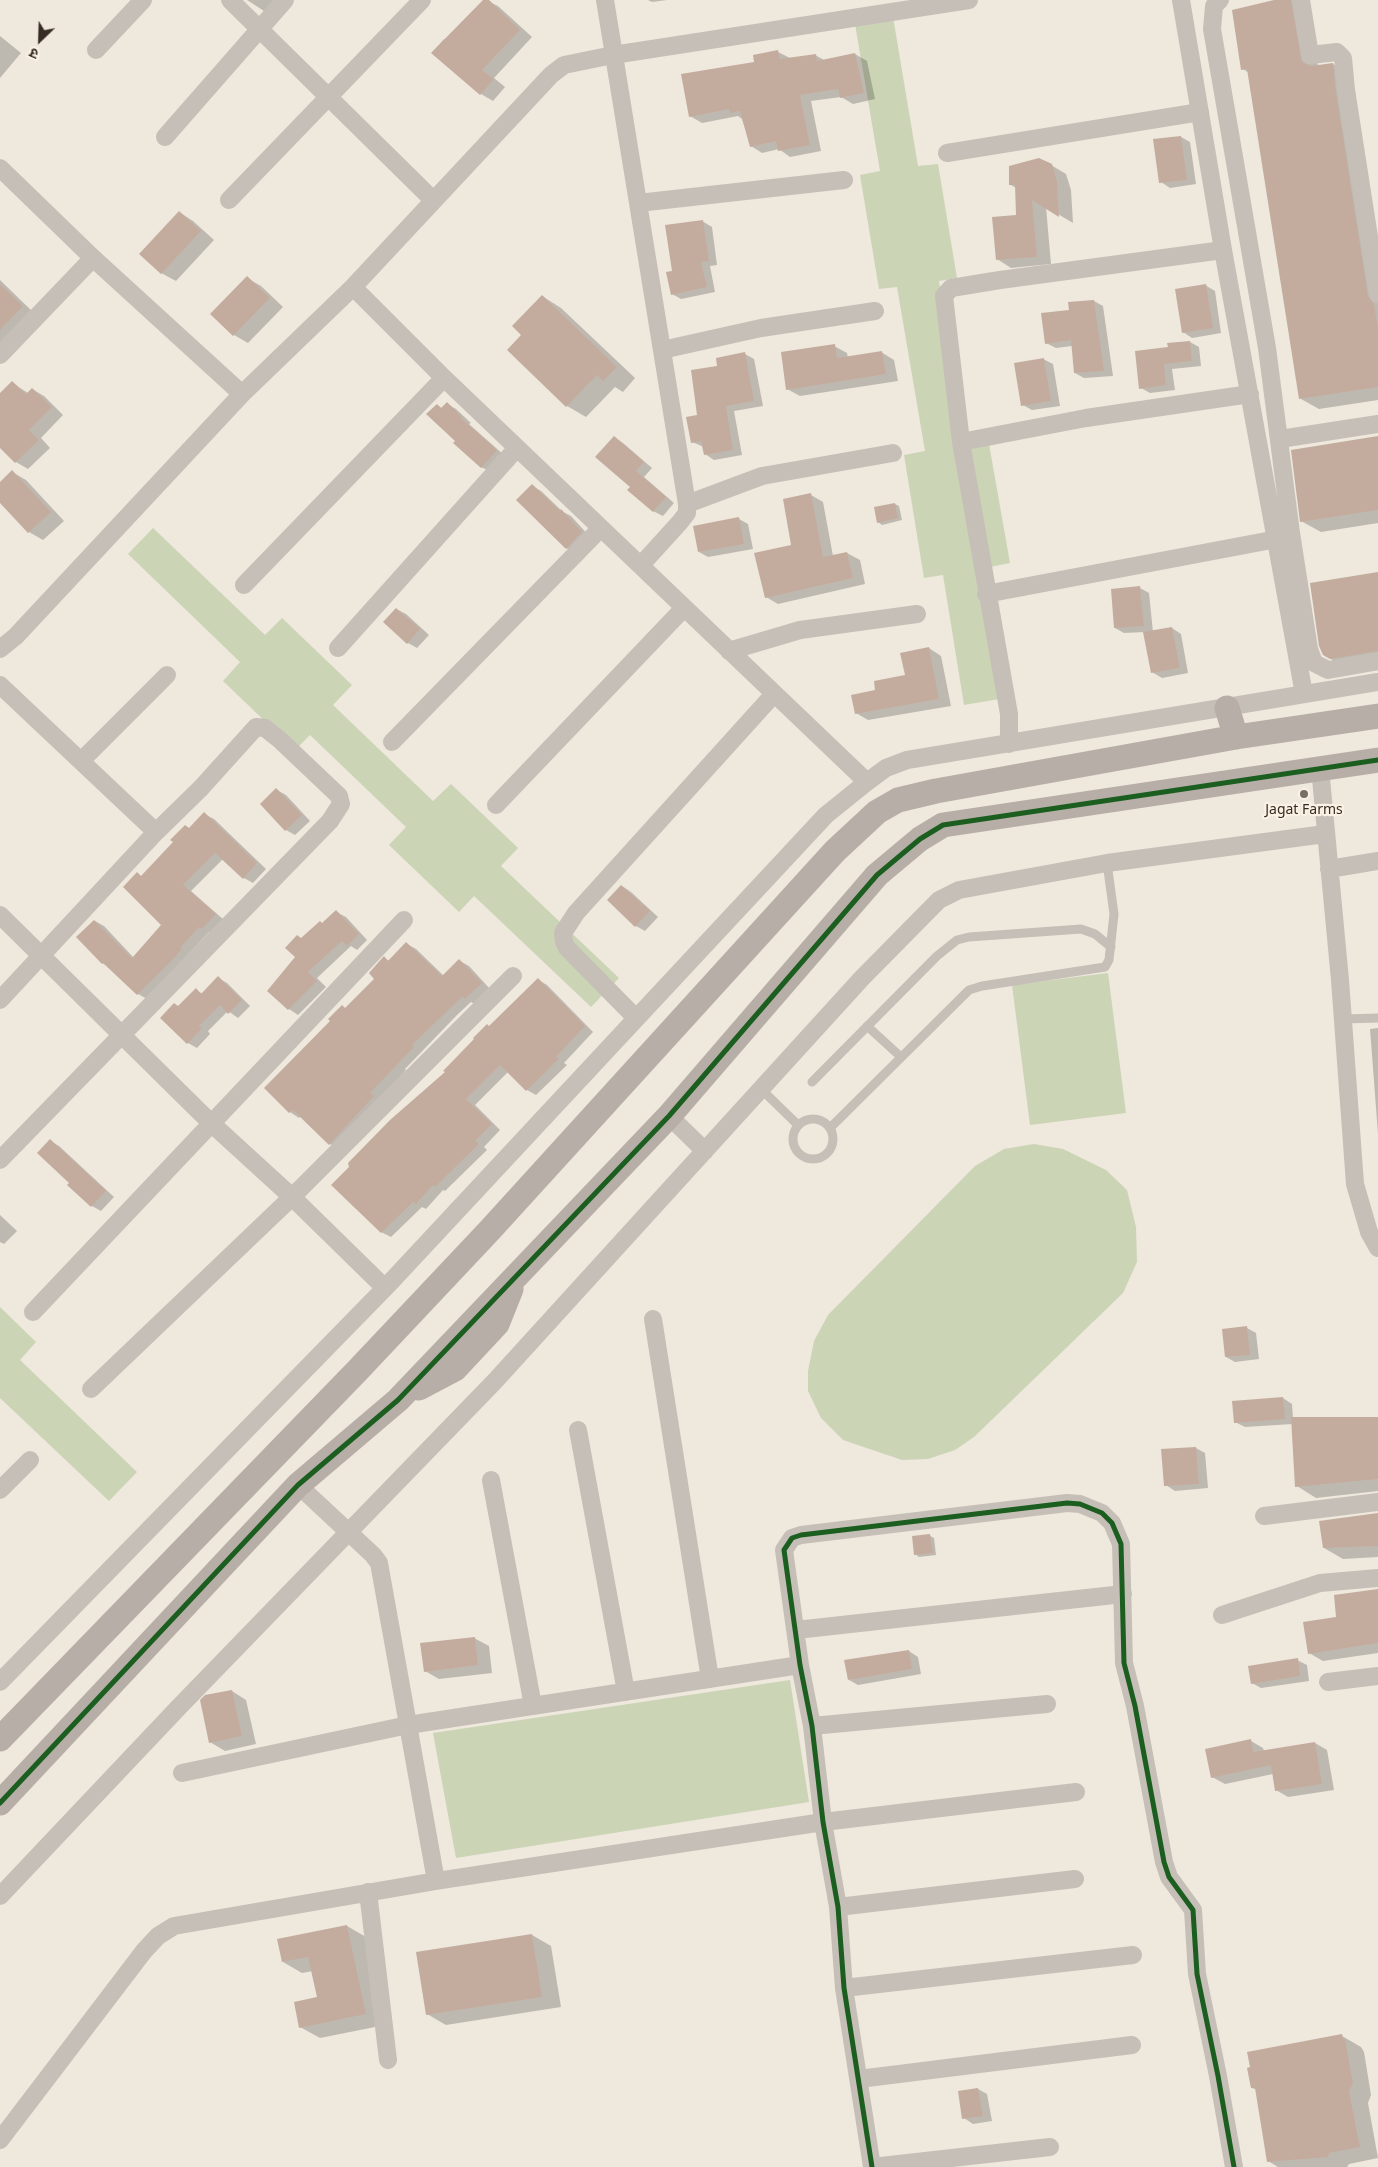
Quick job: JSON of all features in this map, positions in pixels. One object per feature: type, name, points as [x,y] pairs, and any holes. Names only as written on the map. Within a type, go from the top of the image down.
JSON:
[{"type":"street","points":[[96,50],[143,0]]},
{"type":"street","points":[[230,0],[433,200]]},
{"type":"street","points":[[165,137],[286,0]]},
{"type":"street","points":[[229,200],[422,0]]},
{"type":"street","points":[[605,0],[687,504],[687,513],[641,565]]},
{"type":"street","points":[[0,650],[16,636],[242,394],[353,287],[552,74],[564,65],[613,55],[969,0]]},
{"type":"street","points":[[1181,0],[1223,250],[1304,694]]},
{"type":"street","points":[[1220,0],[1214,6],[1212,29],[1264,328],[1291,533],[1310,650],[1314,663],[1328,670],[1378,661]]},
{"type":"street","points":[[1301,0],[1310,55],[1337,52],[1343,58],[1346,90],[1378,294]]},
{"type":"street","points":[[947,153],[1200,112]]},
{"type":"street","points":[[0,168],[93,258],[242,394]]},
{"type":"street","points":[[638,203],[844,180]]},
{"type":"street","points":[[1009,744],[1008,714],[986,594],[962,442],[944,300],[947,291],[951,288],[1000,280],[1223,250]]},
{"type":"street","points":[[0,355],[93,258]]},
{"type":"street","points":[[353,287],[444,378],[867,782]]},
{"type":"street","points":[[662,350],[761,328],[875,311]]},
{"type":"street","points":[[244,585],[444,378]]},
{"type":"street","points":[[962,442],[1086,418],[1250,394]]},
{"type":"street","points":[[1280,439],[1378,424]]},
{"type":"street","points":[[338,648],[517,448]]},
{"type":"street","points":[[687,504],[762,476],[893,453]]},
{"type":"street","points":[[392,742],[601,528]]},
{"type":"street","points":[[986,594],[1277,539]]},
{"type":"street","points":[[496,805],[684,608]]},
{"type":"street","points":[[729,651],[800,630],[917,614]]},
{"type":"street","points":[[82,761],[167,675]]},
{"type":"street","points":[[0,1682],[385,1288],[826,815],[886,768],[907,760],[1378,682]]},
{"type":"street","points":[[0,685],[156,832]]},
{"type":"street","points":[[636,1018],[567,948],[563,934],[569,922],[582,906],[774,694]]},
{"type":"street","points":[[1227,708],[1236,737]]},
{"type":"street","points":[[0,1739],[490,1231],[835,850],[877,812],[898,800],[936,791],[1236,737],[1378,716]]},
{"type":"street","points":[[0,1000],[156,832],[202,788],[256,727],[265,728],[280,740],[339,796],[341,804],[330,821],[123,1036],[0,1160]]},
{"type":"street","points":[[0,1803],[298,1485],[398,1400],[455,1368],[497,1324],[517,1275],[669,1116],[877,875],[920,839],[943,825],[1378,760]]},
{"type":"street","points":[[1320,768],[1355,1184],[1378,1248]]},
{"type":"street","points":[[0,1896],[178,1708],[495,1381],[862,978],[939,900],[959,890],[1107,863],[1326,834]]},
{"type":"street","points":[[1329,868],[1378,861]]},
{"type":"street","points":[[0,915],[211,1123],[292,1197],[385,1288]]},
{"type":"street","points":[[33,1312],[404,920]]},
{"type":"street","points":[[91,1389],[292,1197],[513,976]]},
{"type":"street","points":[[669,1116],[705,1151]]},
{"type":"street","points":[[653,1319],[710,1679]]},
{"type":"street","points":[[578,1430],[626,1692]]},
{"type":"street","points":[[0,1490],[30,1460]]},
{"type":"street","points":[[491,1480],[533,1706]]},
{"type":"street","points":[[298,1485],[374,1555],[379,1563],[436,1881]]},
{"type":"street","points":[[1264,1516],[1378,1502]]},
{"type":"street","points":[[1050,2147],[872,2167],[844,1988],[838,1907],[822,1822],[812,1726],[800,1664],[784,1550],[792,1538],[801,1535],[1066,1503],[1080,1504],[1097,1510],[1115,1528],[1121,1544],[1124,1663],[1137,1714],[1164,1862],[1169,1877],[1193,1910],[1197,1974],[1234,2167]]},
{"type":"street","points":[[1222,1615],[1320,1583],[1378,1578]]},
{"type":"street","points":[[796,1630],[1123,1594]]},
{"type":"street","points":[[182,1773],[408,1725],[800,1664]]},
{"type":"street","points":[[1328,1682],[1378,1676]]},
{"type":"street","points":[[812,1726],[1047,1704]]},
{"type":"street","points":[[0,2140],[144,1951],[158,1936],[174,1926],[436,1881],[822,1822],[1076,1792]]},
{"type":"street","points":[[838,1907],[1075,1878]]},
{"type":"street","points":[[368,1892],[388,2060]]},
{"type":"street","points":[[844,1988],[1133,1955]]},
{"type":"street","points":[[859,2079],[1132,2045]]},
{"type":"lane","points":[[830,1128],[969,990],[982,986],[1105,967],[1109,960],[1111,947],[1114,905],[1107,863]]},
{"type":"lane","points":[[812,1082],[937,956],[957,940],[969,936],[1081,929],[1095,934],[1111,947]]},
{"type":"lane","points":[[1342,1019],[1378,1018]]},
{"type":"lane","points":[[867,1026],[901,1057]]},
{"type":"lane","points":[[761,1089],[798,1125]]},
{"type":"lane","points":[[807,1119],[816,1119],[826,1123],[830,1128],[833,1136],[832,1146],[825,1155],[812,1159],[799,1154],[794,1146],[793,1135],[798,1125],[807,1119]]},
{"type":"green space","points":[[893,17],[918,166],[938,164],[957,278],[939,281],[967,447],[989,444],[1010,563],[990,567],[1011,697],[964,705],[943,575],[924,578],[904,455],[925,451],[897,287],[879,289],[860,175],[880,171],[855,24]]},
{"type":"green space","points":[[153,528],[265,635],[282,618],[352,685],[333,705],[433,801],[451,784],[518,848],[501,866],[619,978],[591,1007],[474,896],[459,912],[389,845],[406,827],[310,735],[295,750],[223,681],[240,662],[128,554]]},
{"type":"green space","points":[[1108,973],[1126,1113],[1030,1125],[1012,985]]},
{"type":"green space","points":[[1034,1144],[1063,1149],[1106,1170],[1127,1190],[1136,1227],[1137,1262],[1123,1293],[974,1437],[955,1450],[928,1459],[902,1460],[843,1440],[821,1418],[808,1391],[808,1371],[814,1341],[828,1315],[975,1166],[1004,1149]]},
{"type":"green space","points":[[0,1307],[36,1342],[20,1360],[137,1472],[109,1501],[0,1398]]},
{"type":"green space","points":[[790,1680],[809,1802],[456,1858],[433,1733]]},
{"type":"building","points":[[483,0],[489,0],[520,30],[482,70],[494,79],[480,95],[431,53]]},
{"type":"building","points":[[1274,0],[1291,0],[1302,62],[1311,66],[1333,63],[1368,296],[1374,304],[1378,328],[1378,387],[1299,399],[1247,69],[1241,70],[1232,10]]},
{"type":"building","points":[[778,50],[780,59],[816,54],[817,61],[855,53],[864,93],[840,98],[838,89],[800,95],[810,145],[778,151],[776,141],[750,147],[740,111],[730,113],[729,109],[689,117],[681,74],[754,62],[753,55]]},
{"type":"building","points":[[1181,136],[1187,180],[1159,183],[1153,139]]},
{"type":"building","points":[[1039,158],[1052,164],[1057,181],[1059,217],[1032,200],[1037,257],[996,260],[992,217],[1016,215],[1015,185],[1009,185],[1009,166]]},
{"type":"building","points":[[179,211],[201,231],[161,274],[139,254]]},
{"type":"building","points":[[703,220],[709,261],[701,262],[707,287],[671,295],[666,272],[672,271],[665,225]]},
{"type":"building","points":[[247,276],[270,298],[233,336],[210,314]]},
{"type":"building","points":[[0,284],[23,306],[0,330]]},
{"type":"building","points":[[1206,284],[1213,328],[1182,333],[1175,289]]},
{"type":"building","points":[[542,295],[617,367],[603,381],[597,375],[566,407],[507,350],[521,335],[512,326]]},
{"type":"building","points":[[1094,300],[1104,371],[1074,373],[1071,340],[1045,344],[1041,313],[1069,310],[1068,302]]},
{"type":"building","points":[[1190,341],[1192,361],[1164,364],[1166,385],[1139,389],[1135,351],[1168,347],[1167,343]]},
{"type":"building","points":[[835,344],[837,358],[882,351],[886,374],[786,390],[781,352]]},
{"type":"building","points":[[745,352],[754,401],[726,406],[733,450],[704,455],[701,441],[691,443],[686,417],[697,415],[691,370],[717,366],[716,358]]},
{"type":"building","points":[[1044,358],[1051,401],[1021,406],[1014,363]]},
{"type":"building","points":[[12,381],[26,394],[32,388],[52,407],[29,430],[39,440],[15,463],[0,448],[0,393]]},
{"type":"building","points":[[447,402],[461,418],[497,450],[481,468],[453,443],[455,441],[426,414],[437,404],[441,408]]},
{"type":"building","points":[[614,436],[644,462],[636,471],[666,497],[653,512],[627,490],[630,487],[595,457]]},
{"type":"building","points":[[1378,436],[1378,510],[1300,522],[1291,450]]},
{"type":"building","points":[[12,470],[51,512],[28,533],[0,503],[0,482]]},
{"type":"building","points":[[532,484],[560,511],[561,509],[582,532],[566,549],[516,500]]},
{"type":"building","points":[[811,493],[823,557],[847,552],[853,578],[765,598],[754,553],[791,545],[783,499]]},
{"type":"building","points":[[895,503],[898,518],[877,523],[874,507]]},
{"type":"building","points":[[739,517],[744,544],[698,552],[693,526]]},
{"type":"building","points":[[1378,572],[1378,651],[1330,659],[1323,655],[1319,646],[1310,583]]},
{"type":"building","points":[[1140,586],[1144,626],[1114,628],[1111,589]]},
{"type":"building","points":[[396,608],[420,629],[407,644],[383,622]]},
{"type":"building","points":[[1172,627],[1180,668],[1151,673],[1143,632]]},
{"type":"building","points":[[929,647],[939,699],[855,714],[851,695],[875,690],[874,681],[905,675],[900,653]]},
{"type":"building","points":[[276,788],[302,815],[285,831],[260,804]]},
{"type":"building","points":[[204,812],[257,863],[243,879],[215,853],[183,885],[216,914],[202,929],[199,927],[180,948],[182,949],[175,957],[137,995],[102,964],[76,937],[94,920],[132,958],[161,925],[123,887],[137,872],[141,876],[173,842],[170,840],[185,825],[189,828]]},
{"type":"building","points":[[621,885],[650,911],[635,927],[607,900]]},
{"type":"building","points":[[336,910],[359,934],[347,946],[342,941],[308,972],[317,981],[288,1010],[267,991],[295,957],[285,948],[297,935],[301,938]]},
{"type":"building","points":[[406,942],[442,976],[459,959],[482,983],[465,999],[462,997],[412,1045],[414,1047],[370,1093],[374,1096],[329,1145],[293,1110],[289,1113],[264,1088],[330,1021],[328,1019],[342,1005],[345,1008],[374,979],[369,973],[384,956],[388,961]]},
{"type":"building","points":[[218,976],[242,1000],[228,1014],[220,1005],[199,1026],[202,1028],[187,1044],[160,1018],[174,1003],[178,1006],[196,988],[201,994]]},
{"type":"building","points":[[538,978],[585,1026],[556,1057],[559,1059],[526,1091],[500,1065],[466,1099],[492,1124],[475,1141],[479,1144],[435,1187],[433,1185],[416,1204],[413,1202],[381,1233],[331,1185],[349,1167],[348,1163],[390,1120],[445,1072],[443,1071],[473,1038],[487,1024],[489,1026]]},
{"type":"building","points":[[50,1139],[106,1191],[91,1207],[37,1153]]},
{"type":"building","points":[[1247,1326],[1250,1355],[1225,1357],[1222,1329]]},
{"type":"building","points":[[1283,1397],[1285,1419],[1234,1423],[1232,1401]]},
{"type":"building","points":[[1291,1417],[1378,1417],[1378,1479],[1295,1487]]},
{"type":"building","points":[[1196,1447],[1199,1484],[1164,1486],[1161,1449]]},
{"type":"building","points":[[1378,1513],[1378,1546],[1323,1548],[1319,1521]]},
{"type":"building","points":[[930,1534],[933,1553],[914,1555],[912,1536]]},
{"type":"building","points":[[1378,1589],[1378,1643],[1308,1654],[1303,1622],[1336,1617],[1334,1595]]},
{"type":"building","points":[[475,1637],[478,1665],[424,1672],[420,1643]]},
{"type":"building","points":[[909,1650],[912,1669],[848,1680],[844,1660]]},
{"type":"building","points":[[1298,1658],[1300,1676],[1251,1684],[1248,1666]]},
{"type":"building","points":[[232,1690],[242,1736],[209,1743],[200,1700],[205,1695]]},
{"type":"building","points":[[1251,1739],[1253,1752],[1315,1742],[1322,1784],[1275,1791],[1271,1765],[1211,1778],[1205,1749]]},
{"type":"building","points":[[347,1925],[366,2014],[299,2028],[294,2002],[317,1997],[308,1957],[282,1962],[277,1939]]},
{"type":"building","points":[[532,1934],[542,1997],[426,2015],[416,1952]]},
{"type":"building","points":[[1342,2034],[1343,2039],[1345,2039],[1353,2083],[1349,2091],[1360,2147],[1329,2153],[1328,2157],[1267,2162],[1255,2088],[1251,2088],[1247,2068],[1250,2067],[1247,2052]]},
{"type":"building","points":[[978,2088],[983,2116],[962,2119],[958,2091]]},
{"type":"cycle path","points":[[0,1803],[298,1485],[398,1400],[669,1116],[877,875],[920,839],[943,825],[1378,760]]},
{"type":"cycle path","points":[[872,2167],[844,1988],[838,1907],[823,1822],[812,1726],[800,1665],[784,1550],[792,1538],[801,1535],[1067,1503],[1080,1504],[1102,1513],[1112,1523],[1121,1544],[1124,1663],[1135,1706],[1164,1862],[1169,1877],[1193,1910],[1197,1974],[1234,2167]]},
{"type":"place","name":"Jagat Farms","points":[[1304,794]]}]
